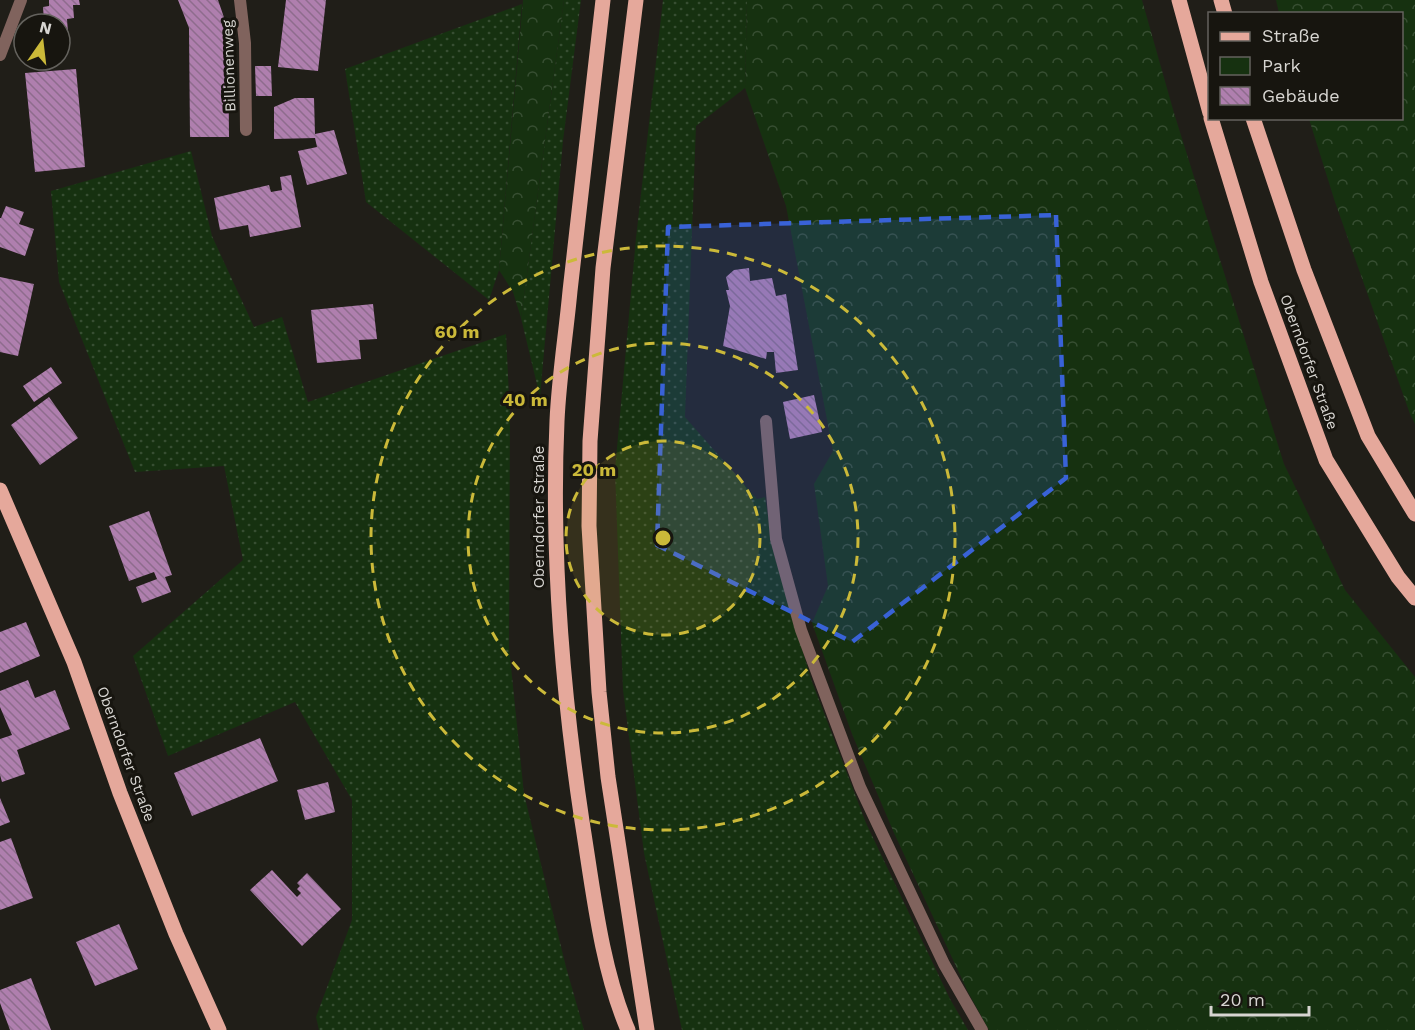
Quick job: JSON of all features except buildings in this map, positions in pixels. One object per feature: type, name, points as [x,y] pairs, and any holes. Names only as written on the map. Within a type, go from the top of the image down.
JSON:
[{"type":"main road","name":"Oberndorfer Straße","points":[[603,0],[557,418],[555,519],[558,613],[575,772],[596,908],[618,1006],[628,1030]]},
{"type":"main road","points":[[636,0],[603,268],[590,441],[589,526],[599,692],[608,777],[647,1030]]},
{"type":"main road","points":[[1179,0],[1208,109]]},
{"type":"main road","name":"Oberndorfer Straße","points":[[1212,120],[1261,282],[1326,460],[1398,577],[1415,598]]},
{"type":"main road","name":"Oberndorfer Straße","points":[[1254,120],[1304,270],[1368,436],[1415,514]]},
{"type":"main road","name":"Oberndorfer Straße","points":[[0,490],[74,662],[120,793],[176,934],[219,1030]]},
{"type":"street","points":[[0,55],[21,0]]},
{"type":"street","name":"Billionenweg","points":[[240,0],[244,43],[246,130]]},
{"type":"street","points":[[766,421],[776,539],[801,630],[860,787],[944,964],[982,1030]]},
{"type":"highlighted area","points":[[1056,215],[1066,478],[852,642],[657,545],[668,227]]},
{"type":"green space","points":[[523,0],[564,0],[521,318],[513,292],[499,270]]},
{"type":"green space","points":[[564,0],[581,0],[563,141],[540,397],[521,318]]},
{"type":"green space","points":[[663,0],[747,0],[745,88],[696,126],[685,417],[757,499],[765,497],[774,554],[811,679],[866,823],[950,999],[968,1030],[682,1030],[644,853],[623,690],[615,470],[636,238]]},
{"type":"green space","points":[[747,0],[1142,0],[1174,113],[1284,464],[1345,590],[1415,677],[1415,1030],[989,1030],[968,992],[894,833],[852,734],[812,623],[828,586],[814,484],[833,451],[786,206],[745,88]]},
{"type":"green space","points":[[1276,0],[1415,0],[1415,424],[1335,202],[1309,120],[1403,120],[1403,12],[1279,12]]},
{"type":"green space","points":[[522,4],[499,270],[489,300],[366,202],[345,69]]},
{"type":"green space","points":[[191,151],[212,236],[254,327],[282,317],[308,402],[506,334],[510,416],[509,647],[524,794],[566,967],[584,1030],[319,1030],[316,1017],[352,920],[352,800],[295,702],[168,756],[133,656],[243,560],[224,466],[135,472],[59,282],[51,191]]}]
